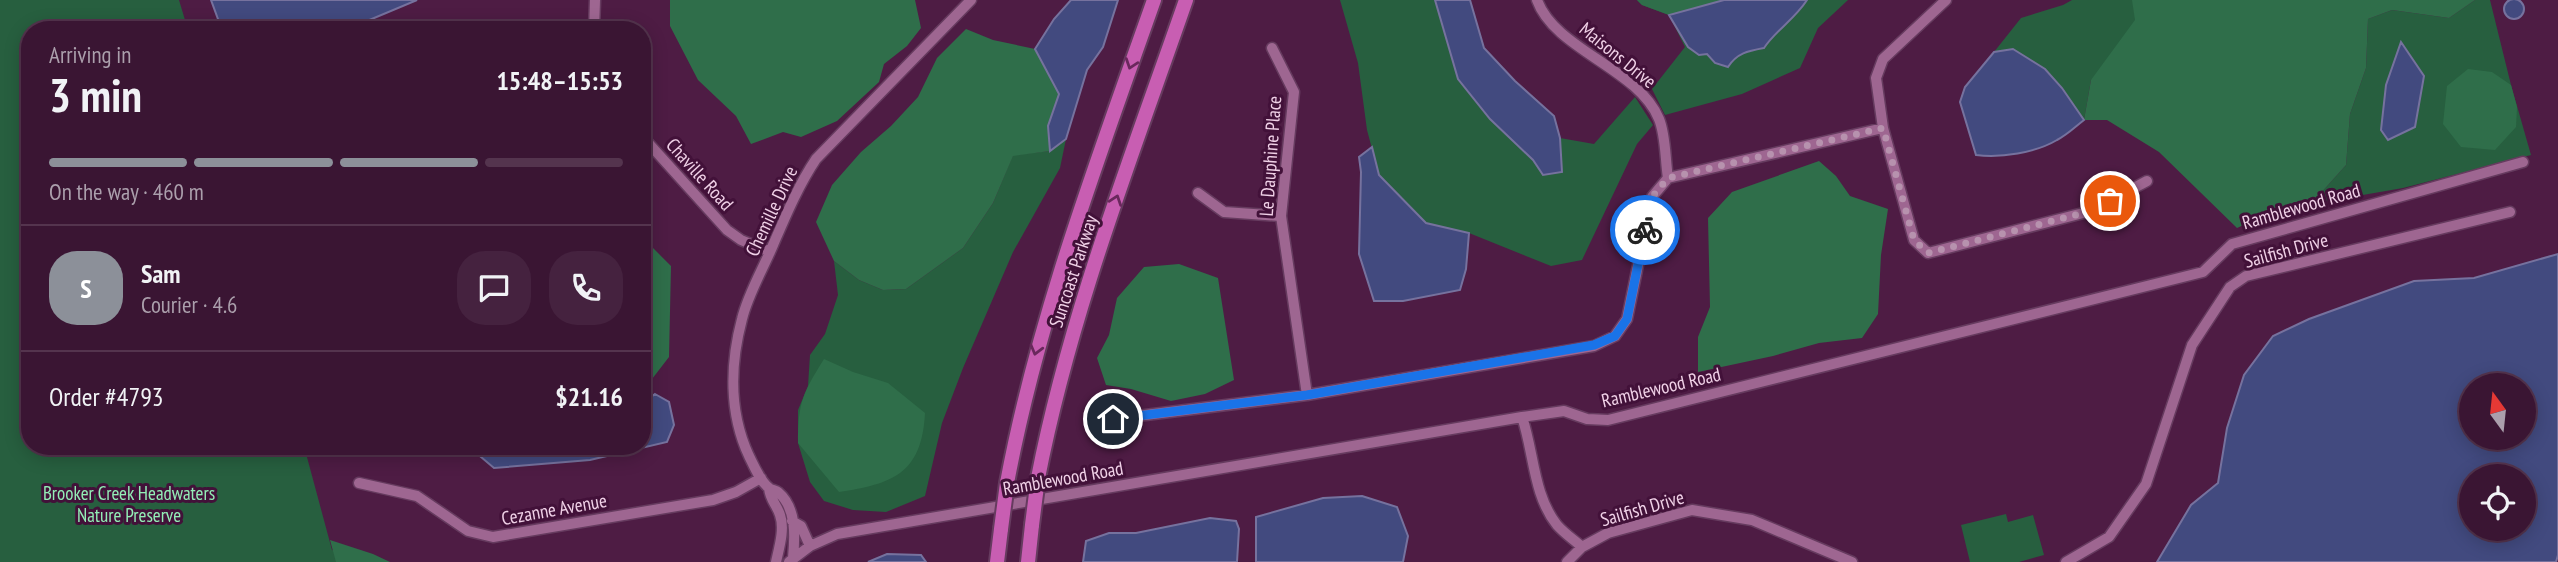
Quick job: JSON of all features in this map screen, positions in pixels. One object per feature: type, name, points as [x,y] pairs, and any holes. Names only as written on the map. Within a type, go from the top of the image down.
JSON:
[{"type":"highway","name":"Suncoast Parkway","points":[[998,562],[1007,483],[1027,384],[1044,321],[1154,0]]},
{"type":"highway","name":"Suncoast Parkway","points":[[1028,562],[1038,478],[1058,387],[1079,310],[1186,0]]},
{"type":"street","points":[[594,0],[594,21]]},
{"type":"street","name":"Chemille Drive","points":[[791,560],[793,521],[778,492],[769,488],[761,478],[738,427],[732,371],[742,318],[800,183],[816,159],[971,0]]},
{"type":"street","name":"Maisons Drive","points":[[1537,0],[1558,29],[1644,95],[1659,119],[1668,178]]},
{"type":"street","points":[[1946,0],[1883,60],[1876,78],[1883,128],[1914,240],[1928,253],[2091,211],[2147,181]]},
{"type":"street","name":"Le Dauphine Place","points":[[1272,48],[1294,92],[1281,216],[1307,395]]},
{"type":"street","points":[[1113,419],[1307,395],[1594,345],[1615,336],[1627,319],[1652,197],[1668,178],[1883,128]]},
{"type":"street","name":"Chaville Road","points":[[651,146],[727,230],[741,240],[770,252]]},
{"type":"street","name":"Ramblewood Road","points":[[791,560],[810,546],[837,534],[1522,417],[1564,411],[1587,419],[1608,420],[2203,272],[2232,244],[2523,162]]},
{"type":"street","points":[[1199,193],[1224,212],[1281,216]]},
{"type":"street","name":"Sailfish Drive","points":[[2066,562],[2109,537],[2146,484],[2192,345],[2230,287],[2246,276],[2510,212]]},
{"type":"street","points":[[1522,417],[1546,508],[1558,526],[1581,547]]},
{"type":"street","name":"Cezanne Avenue","points":[[359,483],[417,496],[468,531],[493,537],[713,500],[736,492],[761,478]]},
{"type":"street","name":"Chemille Drive","points":[[769,488],[770,499],[782,524]]},
{"type":"street","name":"Sailfish Drive","points":[[1567,562],[1581,547],[1608,533],[1692,510],[1752,520],[1852,562]]},
{"type":"street","points":[[776,562],[782,524],[793,521]]},
{"type":"street","name":"Chemille Drive","points":[[793,521],[801,526],[810,546]]},
{"type":"green space","name":"Brooker Creek Headwaters Nature Preserve","points":[[0,0],[179,0],[185,21],[21,21],[21,455],[306,455],[332,550],[373,562],[0,562]]},
{"type":"green space","points":[[670,0],[915,0],[921,28],[907,46],[884,64],[879,82],[837,121],[801,137],[783,132],[751,144],[736,116],[698,80],[670,26]]},
{"type":"green space","points":[[1340,0],[1435,0],[1458,79],[1533,160],[1543,175],[1562,171],[1560,138],[1594,144],[1635,97],[1653,125],[1637,144],[1582,260],[1551,266],[1469,233],[1426,223],[1379,175],[1367,130],[1358,63]]},
{"type":"green space","points":[[1637,0],[1848,0],[1818,28],[1800,68],[1742,94],[1665,115],[1652,89],[1685,47],[1669,15],[1642,5]]},
{"type":"green space","points":[[1637,0],[1724,0],[1669,15],[1642,5]]},
{"type":"green space","points":[[2072,0],[2317,0],[2091,80],[2084,120],[2045,69],[2013,50],[1994,52],[2021,18]]},
{"type":"green space","points":[[2132,0],[2475,0],[2449,18],[2392,10],[2368,19],[2366,68],[2350,114],[2346,165],[2311,204],[2270,213],[2237,228],[2159,152],[2107,120],[2084,120],[2091,80],[2135,20]]},
{"type":"green space","points":[[2475,0],[2490,0],[2531,155],[2403,188],[2311,204],[2346,165],[2350,114],[2366,68],[2368,19],[2392,10],[2449,18]]},
{"type":"green space","points":[[966,29],[993,40],[1035,49],[1059,94],[1048,126],[1050,151],[1013,156],[993,203],[963,248],[906,289],[883,290],[859,280],[834,261],[816,222],[832,185],[861,152],[891,126],[918,97],[937,58]]},
{"type":"green space","points":[[2468,69],[2492,72],[2511,85],[2517,107],[2516,127],[2495,150],[2461,147],[2443,124],[2447,86]]},
{"type":"green space","points":[[1059,94],[1048,126],[1051,150],[1066,139],[1060,168],[1013,252],[963,368],[942,423],[925,496],[886,512],[853,510],[824,501],[810,482],[798,443],[798,410],[808,386],[810,355],[825,334],[838,295],[834,261],[859,280],[883,290],[906,289],[963,248],[993,203],[1013,155],[1049,151],[1018,136]]},
{"type":"green space","points":[[1819,161],[1836,176],[1850,196],[1888,209],[1881,255],[1878,314],[1862,338],[1819,343],[1698,372],[1698,337],[1710,307],[1708,218],[1732,192]]},
{"type":"green space","points":[[651,246],[671,266],[669,357],[651,380]]},
{"type":"green space","points":[[1179,264],[1218,278],[1234,380],[1205,394],[1171,401],[1106,385],[1097,358],[1109,335],[1117,298],[1144,267]]},
{"type":"green space","points":[[824,359],[888,383],[925,413],[918,450],[910,463],[889,480],[839,492],[798,443],[803,398]]},
{"type":"green space","points":[[2006,514],[2008,522],[2033,515],[2044,555],[2019,562],[1970,562],[1961,525]]},
{"type":"green space","points":[[330,540],[373,554],[390,562],[336,562]]},
{"type":"water","points":[[2514,-1],[2521,2],[2524,9],[2521,16],[2514,19],[2507,16],[2504,9],[2507,2]]},
{"type":"water","points":[[211,0],[417,0],[367,21],[219,21]]},
{"type":"water","points":[[1071,0],[1118,0],[1103,47],[1087,70],[1066,139],[1050,151],[1048,126],[1059,94],[1035,49],[1054,19]]},
{"type":"water","points":[[1435,0],[1470,0],[1484,48],[1554,116],[1560,138],[1562,172],[1543,175],[1533,160],[1490,119],[1458,79]]},
{"type":"water","points":[[1724,0],[1807,0],[1764,48],[1743,53],[1728,67],[1715,63],[1707,54],[1699,55],[1688,47],[1669,15]]},
{"type":"water","points":[[2401,42],[2424,76],[2415,127],[2388,140],[2381,130],[2386,85]]},
{"type":"water","points":[[2013,49],[2045,69],[2084,120],[2061,138],[2039,148],[2007,155],[1976,155],[1960,102],[1965,87],[1994,52]]},
{"type":"water","points":[[1372,147],[1379,175],[1426,223],[1469,233],[1466,269],[1460,290],[1403,301],[1374,301],[1359,254],[1359,157]]},
{"type":"water","points":[[2558,254],[2556,562],[2157,562],[2191,505],[2218,483],[2227,428],[2244,375],[2273,336],[2309,319],[2414,281],[2474,278]]},
{"type":"water","points":[[655,394],[669,402],[674,425],[667,442],[651,446],[651,397]]},
{"type":"water","points":[[479,455],[611,455],[590,460],[494,468]]},
{"type":"water","points":[[1362,496],[1397,507],[1408,536],[1403,562],[1256,562],[1256,517],[1323,498]]},
{"type":"water","points":[[1210,518],[1236,521],[1239,529],[1237,562],[1083,562],[1086,541],[1109,533],[1136,533]]},
{"type":"water","points":[[887,554],[921,555],[926,562],[868,562]]},
{"type":"way so far","points":[[1645,230],[1652,197],[1668,178],[1883,128],[1914,240],[1928,253],[2091,211],[2110,201]]},
{"type":"route","points":[[1113,419],[1307,395],[1594,345],[1615,336],[1627,319],[1645,230]]}]
